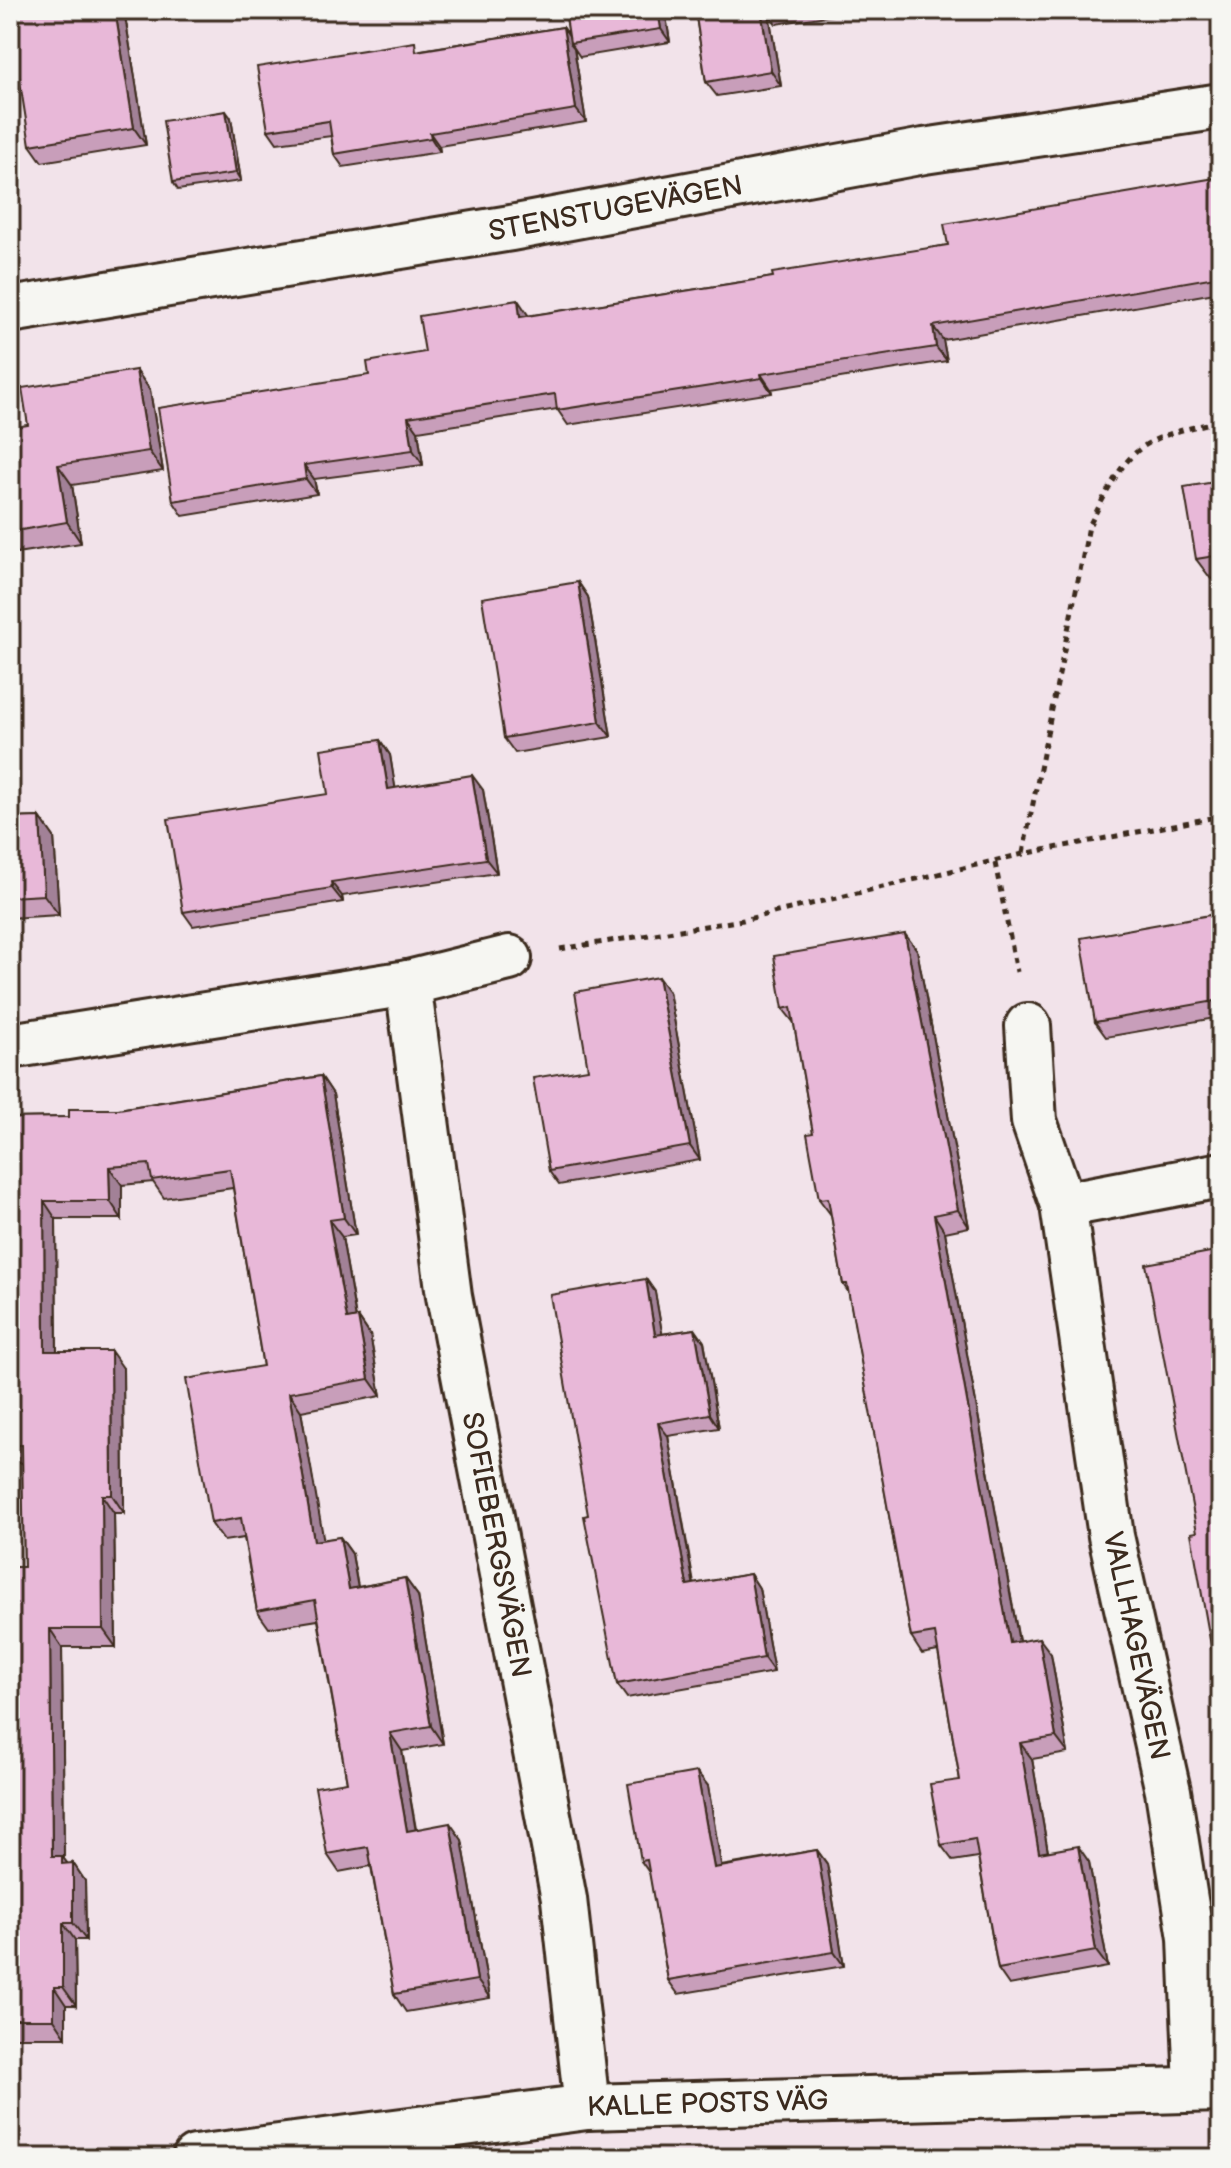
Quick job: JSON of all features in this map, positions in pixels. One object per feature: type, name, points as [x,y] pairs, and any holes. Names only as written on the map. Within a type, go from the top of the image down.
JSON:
[{"type":"street","name":"STENSTUGEVÄGEN","points":[[10,310],[511,228],[924,151],[1221,106]]},
{"type":"street","points":[[10,1046],[408,983],[509,958]]},
{"type":"street","name":"SOFIEBERGSVÄGEN","points":[[408,983],[449,1296],[564,1899],[587,2107]]},
{"type":"street","name":"VALLHAGEVÄGEN","points":[[1028,1026],[1034,1121],[1063,1205],[1111,1536],[1168,1791],[1189,1923],[1209,2088]]},
{"type":"street","points":[[1063,1205],[1221,1175]]},
{"type":"street","name":"KALLE POSTS VÄG","points":[[195,2158],[587,2107],[1209,2088]]},
{"type":"path","points":[[1023,854],[1089,526],[1113,479],[1138,448],[1165,432],[1221,421]]},
{"type":"path","points":[[509,958],[743,920],[1023,854],[1221,816]]},
{"type":"path","points":[[995,863],[1028,1026]]},
{"type":"building","points":[[10,10],[115,10],[134,128],[30,145]]},
{"type":"building","points":[[565,10],[658,10],[661,29],[570,43]]},
{"type":"building","points":[[695,10],[761,10],[771,71],[706,82]]},
{"type":"building","points":[[563,27],[576,109],[430,133],[431,138],[334,154],[329,121],[268,130],[257,67],[415,42],[416,51]]},
{"type":"building","points":[[226,111],[236,173],[173,182],[163,121]]},
{"type":"building","points":[[1221,177],[1221,276],[933,326],[936,347],[761,374],[762,378],[557,410],[555,394],[408,417],[413,450],[304,465],[306,479],[173,501],[158,408],[369,375],[367,362],[425,352],[419,316],[518,300],[520,317],[773,277],[772,273],[948,245],[944,224]]},
{"type":"building","points":[[136,370],[149,451],[58,465],[67,522],[10,532],[10,428],[28,425],[22,388]]},
{"type":"building","points":[[1221,481],[1221,555],[1196,559],[1184,487]]},
{"type":"building","points":[[578,582],[600,722],[504,738],[482,598]]},
{"type":"building","points":[[380,740],[388,789],[472,775],[486,859],[331,882],[332,888],[183,912],[168,819],[328,794],[321,749]]},
{"type":"building","points":[[40,817],[44,895],[10,897],[10,818]]},
{"type":"building","points":[[1221,913],[1221,1000],[1095,1022],[1081,938]]},
{"type":"building","points":[[905,934],[958,1210],[934,1215],[1010,1643],[1039,1638],[1056,1737],[1020,1743],[1039,1853],[1078,1846],[1096,1951],[998,1969],[975,1839],[941,1845],[930,1784],[960,1780],[935,1633],[911,1637],[847,1284],[843,1284],[828,1198],[819,1199],[807,1134],[813,1133],[791,1007],[783,1009],[774,956]]},
{"type":"building","points":[[658,977],[690,1146],[549,1171],[533,1078],[588,1069],[575,992]]},
{"type":"building","points":[[321,1076],[344,1218],[329,1220],[347,1319],[358,1317],[369,1379],[289,1393],[314,1541],[340,1537],[349,1589],[405,1578],[431,1726],[390,1733],[407,1831],[450,1823],[477,1980],[394,1994],[368,1847],[327,1854],[315,1787],[347,1782],[315,1600],[257,1611],[241,1518],[211,1523],[186,1379],[263,1366],[230,1169],[152,1180],[149,1164],[109,1167],[110,1201],[44,1201],[45,1351],[111,1351],[112,1495],[102,1495],[103,1629],[50,1629],[52,1856],[62,1856],[62,1864],[73,1863],[73,1923],[63,1923],[63,1987],[54,1987],[54,2019],[10,2019],[10,1626],[13,1626],[12,1567],[24,1567],[22,1445],[10,1445],[10,1118],[69,1117],[69,1109],[119,1109]]},
{"type":"building","points":[[1221,1250],[1221,1684],[1218,1685],[1191,1533],[1197,1532],[1146,1264]]},
{"type":"building","points":[[646,1279],[655,1335],[695,1329],[710,1414],[658,1423],[687,1585],[750,1574],[764,1658],[617,1684],[584,1516],[588,1515],[550,1295]]},
{"type":"building","points":[[697,1772],[714,1868],[817,1850],[834,1952],[668,1980],[647,1860],[641,1861],[628,1784]]}]
